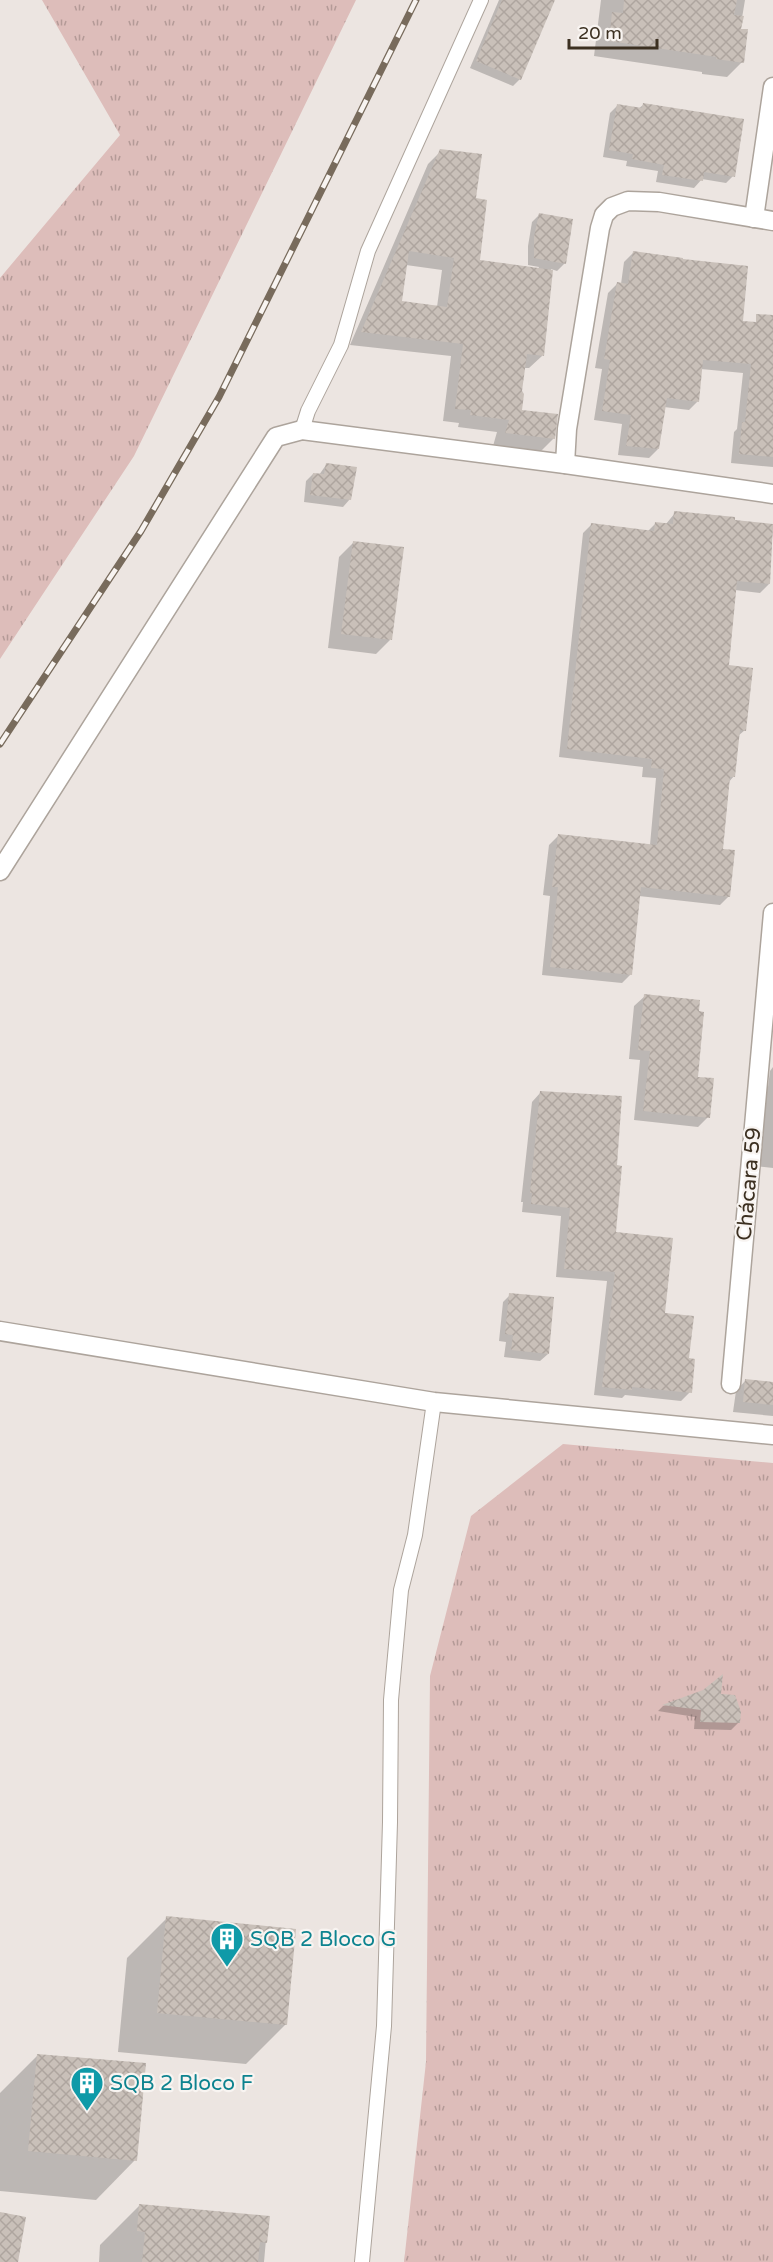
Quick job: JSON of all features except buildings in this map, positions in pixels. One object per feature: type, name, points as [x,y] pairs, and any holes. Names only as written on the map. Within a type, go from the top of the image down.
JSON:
[{"type":"street","points":[[754,218],[773,87]]},
{"type":"street","points":[[565,464],[567,429],[604,215],[612,207],[628,201],[659,202],[773,221]]},
{"type":"street","points":[[0,871],[276,437],[302,430],[773,494]]},
{"type":"street","name":"Chácara 59","points":[[731,1384],[773,913]]},
{"type":"street","points":[[0,1331],[434,1402],[773,1434]]},
{"type":"lane","points":[[302,430],[308,411],[341,345],[368,251],[481,0]]},
{"type":"lane","points":[[362,2262],[384,2026],[392,1690],[401,1590],[416,1535],[434,1402]]},
{"type":"green space","points":[[42,0],[356,0],[134,456],[0,659],[0,278],[120,135]]},
{"type":"green space","points":[[563,1444],[773,1463],[773,2262],[404,2262],[426,2062],[430,1676],[471,1516]]},
{"type":"railway","points":[[0,744],[141,531],[219,397],[416,0]]},
{"type":"place","name":"SQB 2 Bloco G","points":[[227,1968]]},
{"type":"place","name":"SQB 2 Bloco F","points":[[87,2112]]}]
